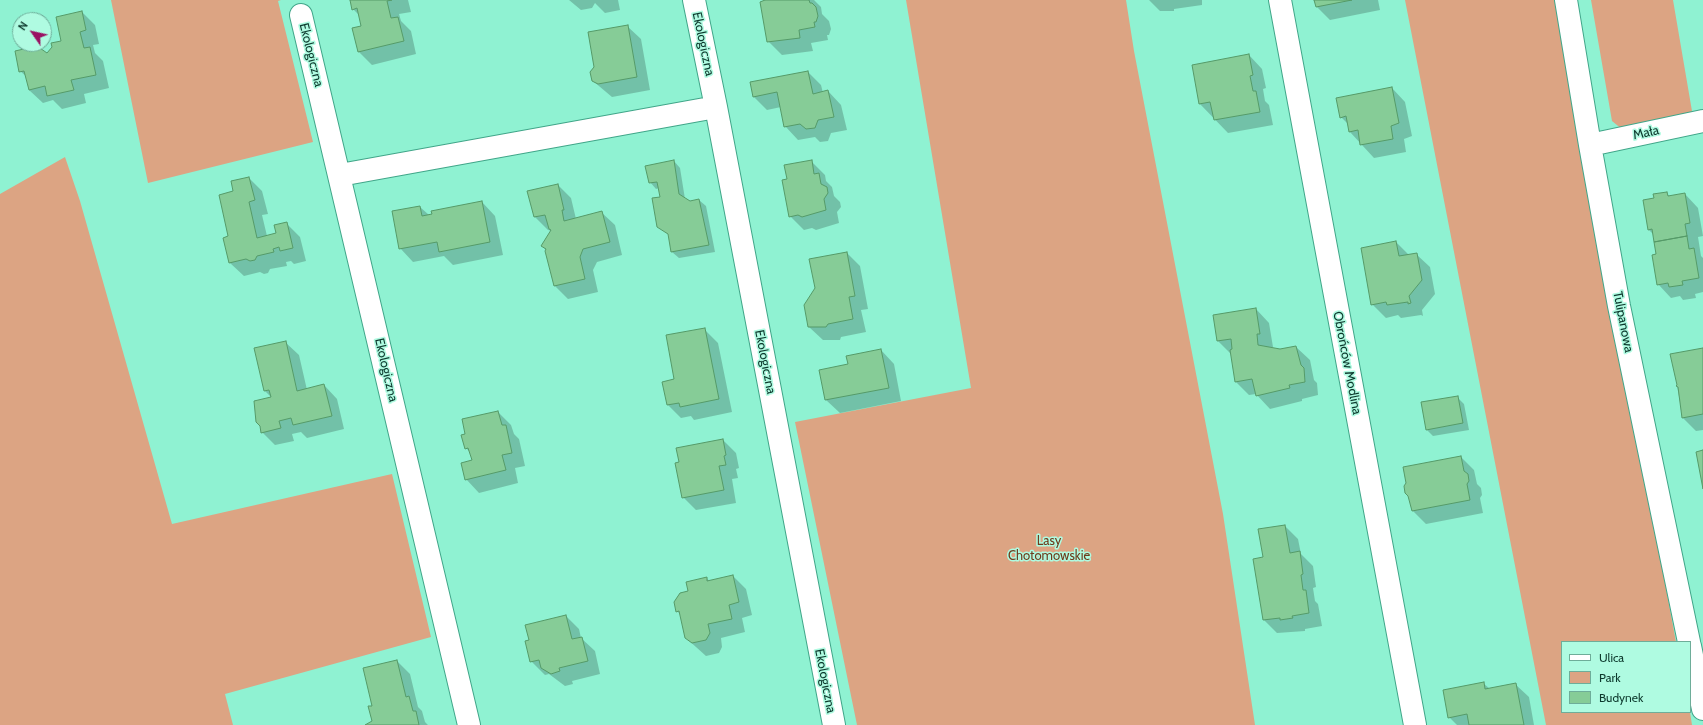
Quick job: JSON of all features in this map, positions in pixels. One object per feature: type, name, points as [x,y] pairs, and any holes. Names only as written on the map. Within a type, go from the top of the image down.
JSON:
[{"type":"street","name":"Ekologiczna","points":[[694,0],[716,107],[834,725]]},
{"type":"street","name":"Obrońców Modlina","points":[[1280,0],[1415,725]]},
{"type":"street","name":"Tulipanowa","points":[[1566,0],[1619,306],[1689,641]]},
{"type":"street","name":"Ekologiczna","points":[[301,15],[469,725]]},
{"type":"street","points":[[340,175],[716,107]]},
{"type":"street","name":"Mała","points":[[1590,145],[1703,121]]},
{"type":"street","points":[[1691,651],[1703,709]]},
{"type":"green space","points":[[111,0],[281,0],[278,1],[313,142],[148,183]]},
{"type":"green space","name":"Lasy Chotomowskie","points":[[906,0],[1126,0],[1134,51],[1223,514],[1255,725],[857,725],[795,422],[971,388]]},
{"type":"green space","points":[[1405,0],[1557,0],[1676,641],[1561,641],[1561,713],[1690,713],[1692,725],[1546,725]]},
{"type":"green space","points":[[1591,0],[1673,0],[1693,117],[1623,130],[1612,121]]},
{"type":"green space","points":[[65,157],[80,201],[172,524],[392,474],[431,637],[225,694],[233,725],[0,725],[0,194]]},
{"type":"building","points":[[350,0],[392,0],[387,1],[391,18],[398,17],[404,41],[358,52],[352,28],[361,26],[357,8],[352,10]]},
{"type":"building","points":[[765,0],[809,0],[810,3],[816,7],[818,16],[816,22],[814,22],[815,27],[799,30],[800,38],[767,42],[760,2]]},
{"type":"building","points":[[1314,0],[1352,0],[1316,7]]},
{"type":"building","points":[[82,11],[86,30],[80,32],[84,48],[90,47],[96,75],[71,80],[74,90],[47,96],[45,86],[29,90],[24,71],[19,72],[15,52],[52,52],[52,43],[61,41],[56,17]]},
{"type":"building","points":[[628,25],[637,77],[598,84],[592,81],[590,72],[594,67],[588,32]]},
{"type":"building","points":[[1249,54],[1253,75],[1250,76],[1253,91],[1256,91],[1260,112],[1214,120],[1210,102],[1199,104],[1192,65]]},
{"type":"building","points":[[808,71],[813,94],[828,90],[834,117],[818,120],[815,128],[806,129],[800,124],[784,127],[777,92],[753,97],[750,82]]},
{"type":"building","points":[[1392,87],[1399,123],[1391,126],[1393,139],[1360,145],[1358,130],[1349,132],[1346,116],[1340,118],[1336,98]]},
{"type":"building","points":[[674,160],[679,194],[690,201],[699,199],[709,245],[671,252],[668,234],[657,227],[652,198],[660,197],[657,182],[649,183],[645,166]]},
{"type":"building","points":[[812,160],[814,174],[819,173],[821,184],[827,187],[828,193],[824,199],[826,210],[802,217],[798,215],[789,217],[782,180],[787,179],[784,165]]},
{"type":"building","points":[[249,177],[255,200],[249,202],[257,238],[276,233],[274,225],[287,222],[293,248],[280,251],[279,247],[273,249],[274,252],[257,256],[255,260],[250,261],[246,259],[229,263],[223,238],[228,236],[219,195],[233,191],[231,181]]},
{"type":"building","points":[[558,184],[564,210],[562,210],[564,221],[602,211],[610,242],[583,249],[580,257],[585,279],[554,286],[545,251],[546,249],[541,246],[551,230],[549,229],[545,215],[534,217],[527,191]]},
{"type":"building","points":[[1667,192],[1668,196],[1685,193],[1690,223],[1685,224],[1687,236],[1654,242],[1652,229],[1648,230],[1643,200],[1654,198],[1653,194]]},
{"type":"building","points":[[482,201],[490,242],[439,252],[437,242],[399,249],[392,211],[420,206],[422,216],[432,214],[431,211]]},
{"type":"building","points":[[1687,236],[1689,249],[1694,248],[1699,278],[1682,281],[1683,285],[1669,287],[1668,283],[1657,285],[1652,255],[1656,254],[1654,242]]},
{"type":"building","points":[[1396,241],[1399,256],[1417,253],[1422,280],[1409,296],[1411,303],[1408,304],[1408,302],[1387,305],[1386,302],[1371,305],[1361,248]]},
{"type":"building","points":[[847,252],[855,296],[849,297],[853,319],[828,324],[826,327],[808,327],[804,305],[815,288],[809,259]]},
{"type":"building","points":[[1256,308],[1260,334],[1257,334],[1258,345],[1280,349],[1296,346],[1301,365],[1304,368],[1305,382],[1289,385],[1290,388],[1256,396],[1252,379],[1235,382],[1230,350],[1232,349],[1231,339],[1217,341],[1213,315]]},
{"type":"building","points":[[705,328],[719,399],[680,407],[679,403],[667,405],[662,382],[674,379],[666,335]]},
{"type":"building","points":[[286,341],[297,391],[324,384],[332,416],[293,425],[291,418],[279,421],[281,428],[261,433],[260,426],[256,422],[254,401],[271,397],[269,390],[264,391],[254,348]]},
{"type":"building","points":[[1703,348],[1703,414],[1682,418],[1678,387],[1676,386],[1670,354]]},
{"type":"building","points":[[881,349],[889,388],[825,400],[819,370],[848,364],[846,356]]},
{"type":"building","points":[[1458,396],[1463,423],[1426,430],[1421,402]]},
{"type":"building","points":[[498,411],[502,425],[506,425],[512,453],[502,455],[506,470],[465,480],[461,463],[472,460],[468,448],[465,449],[461,435],[465,434],[462,419]]},
{"type":"building","points":[[723,439],[726,465],[719,466],[724,490],[682,498],[675,463],[679,462],[676,448]]},
{"type":"building","points":[[1703,450],[1703,489],[1696,452]]},
{"type":"building","points":[[1461,456],[1464,471],[1468,474],[1469,481],[1467,484],[1470,500],[1412,511],[1408,496],[1405,493],[1404,486],[1406,483],[1403,467]]},
{"type":"building","points":[[1285,525],[1290,553],[1300,551],[1303,574],[1301,575],[1303,590],[1306,590],[1309,613],[1280,620],[1280,618],[1263,620],[1253,559],[1263,557],[1258,529]]},
{"type":"building","points":[[733,575],[739,602],[729,605],[732,619],[708,624],[710,633],[706,640],[692,643],[685,638],[679,611],[676,612],[674,602],[680,593],[688,591],[686,582],[707,577],[707,581]]},
{"type":"building","points":[[566,615],[572,639],[582,637],[588,661],[559,668],[560,671],[551,674],[541,668],[539,660],[530,662],[525,641],[529,640],[525,625]]},
{"type":"building","points":[[397,660],[406,697],[409,696],[413,711],[416,711],[419,725],[365,725],[372,721],[368,706],[372,706],[363,668]]},
{"type":"building","points":[[1484,682],[1485,689],[1516,683],[1524,725],[1469,725],[1467,714],[1448,718],[1443,690]]}]
